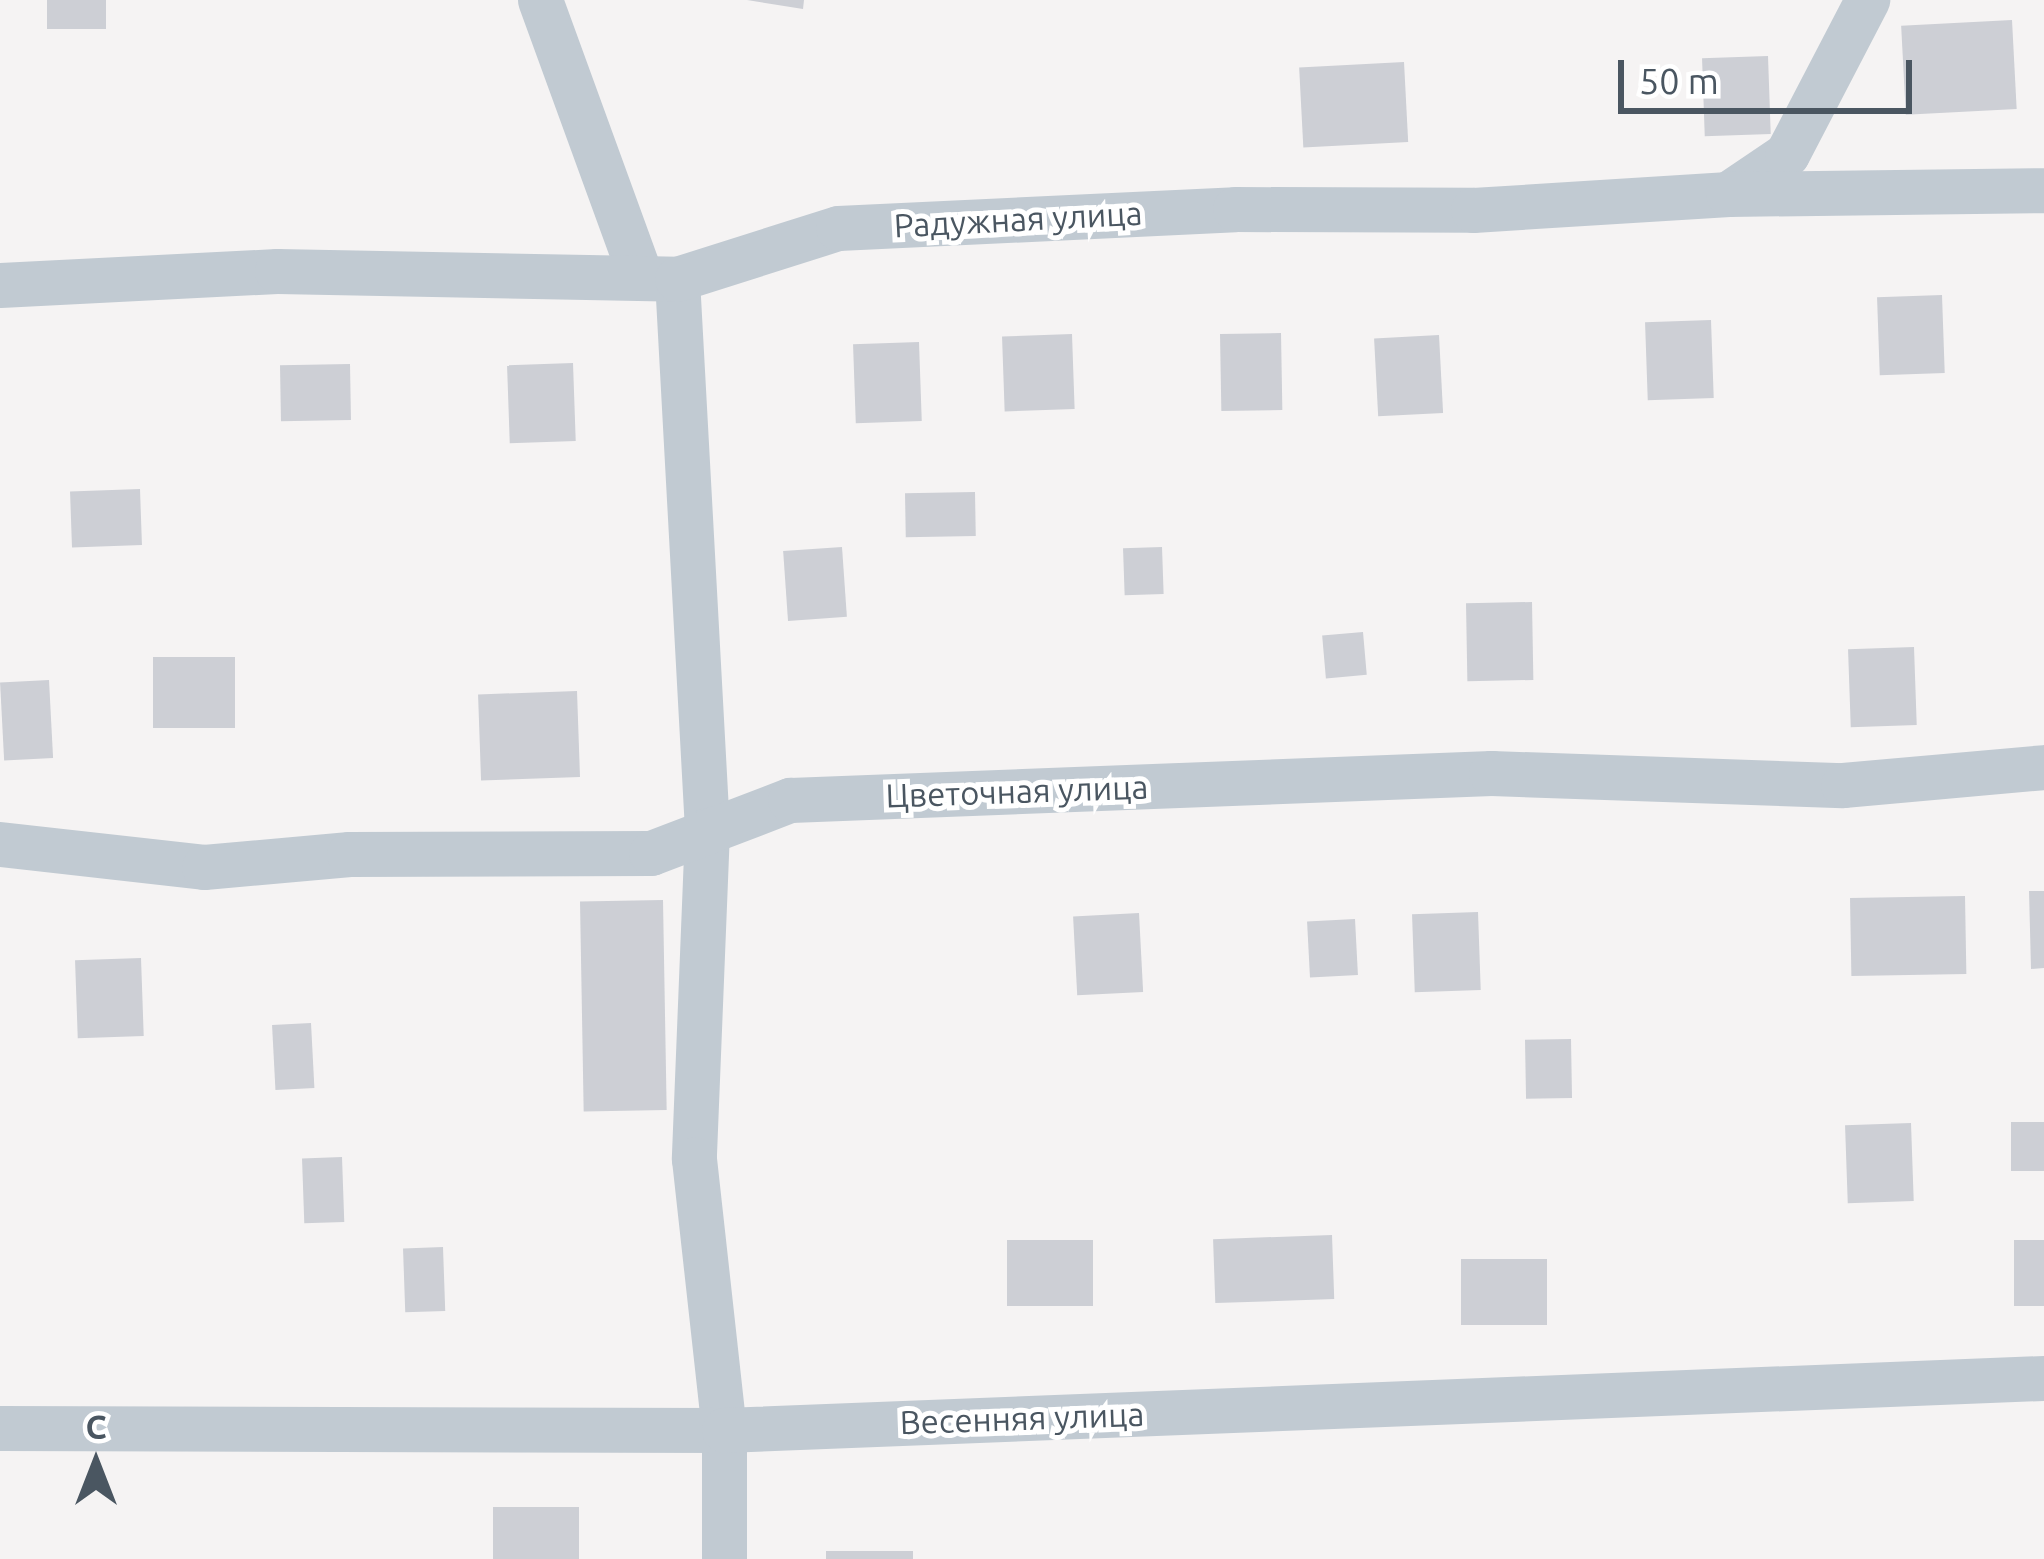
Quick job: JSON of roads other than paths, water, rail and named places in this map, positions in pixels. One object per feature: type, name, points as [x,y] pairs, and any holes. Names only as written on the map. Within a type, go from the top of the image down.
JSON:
[{"type":"street","points":[[540,0],[659,278],[707,830],[694,1160],[724,1430],[724,1559]]},
{"type":"street","points":[[1728,194],[1787,154],[1867,0]]},
{"type":"street","name":"Радужная улица","points":[[0,285],[277,272],[659,278],[838,228],[1235,208],[1473,210],[1728,194],[2044,190]]},
{"type":"street","name":"Цветочная улица","points":[[0,844],[205,867],[349,854],[651,853],[790,800],[1491,773],[1843,785],[2044,767]]},
{"type":"street","name":"Весенняя улица","points":[[0,1427],[724,1430],[2044,1378]]}]
